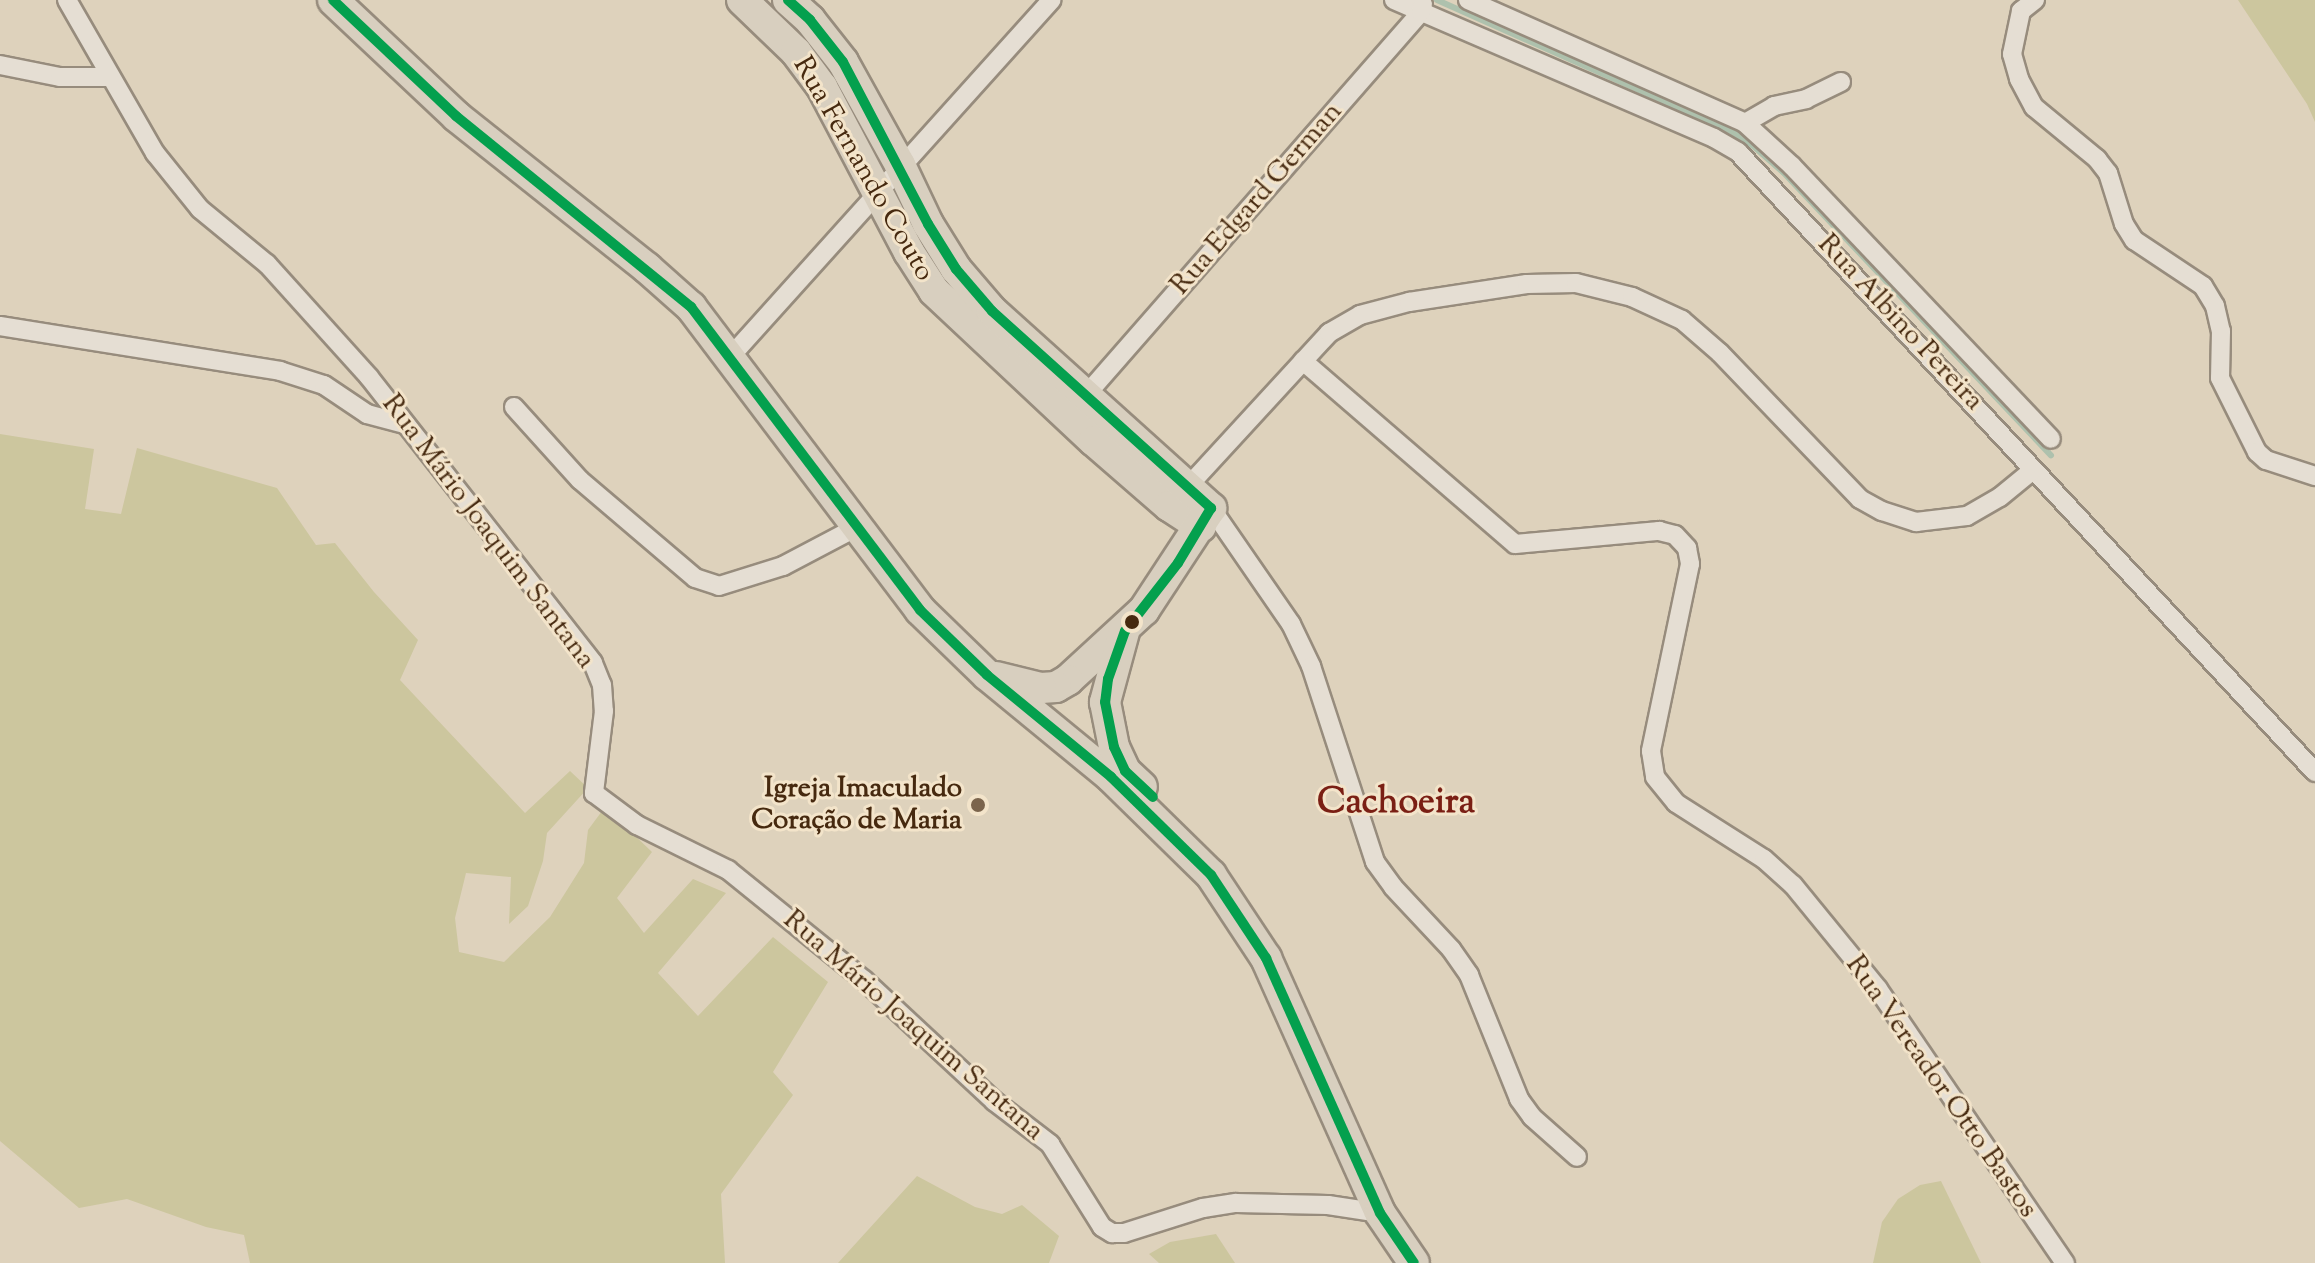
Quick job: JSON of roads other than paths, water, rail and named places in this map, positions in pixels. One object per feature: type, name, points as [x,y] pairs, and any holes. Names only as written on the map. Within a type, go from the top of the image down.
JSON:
[{"type":"main road","points":[[333,0],[456,116],[647,268],[691,307],[731,356],[855,528],[920,610],[987,675],[1111,777],[1211,875],[1266,958],[1380,1213],[1414,1263]]},
{"type":"main road","name":"Rua Fernando Couto","points":[[742,0],[796,52],[889,178],[928,224],[956,269],[992,311],[1086,395],[1179,496]]},
{"type":"main road","name":"Rua Fernando Couto","points":[[788,0],[810,20],[843,62],[889,178],[909,252],[934,291],[1094,441],[1179,496],[1206,518]]},
{"type":"main road","points":[[987,675],[1041,688],[1056,687],[1125,631],[1206,518]]},
{"type":"main road","points":[[1125,631],[1108,679],[1105,702],[1108,722],[1125,771],[1226,868],[1282,951],[1385,1186],[1437,1263]]},
{"type":"street","name":"Rua Mário Joaquim Santana","points":[[67,0],[93,40],[109,77],[155,153],[200,209],[267,264],[369,377],[593,663],[602,685],[604,711],[594,793],[637,825],[728,870],[864,980],[994,1101],[1050,1144],[1102,1227],[1112,1233],[1124,1233],[1203,1208],[1236,1203],[1328,1205],[1380,1213]]},
{"type":"street","points":[[731,356],[1052,0]]},
{"type":"street","name":"Rua Albino Pereira","points":[[1394,0],[1423,4],[1714,138],[1738,152],[2315,772]]},
{"type":"street","name":"Rua Albino Pereira","points":[[1468,0],[1745,123],[1792,166],[2051,439]]},
{"type":"street","points":[[2035,0],[2021,11],[2012,54],[2019,79],[2034,107],[2097,159],[2108,173],[2124,224],[2134,240],[2203,286],[2215,306],[2221,331],[2220,378],[2257,452],[2266,460],[2315,476]]},
{"type":"street","name":"Rua Edgard German","points":[[1086,395],[1423,4]]},
{"type":"street","points":[[0,65],[60,77],[109,77]]},
{"type":"street","points":[[1745,123],[1774,106],[1806,99],[1841,82]]},
{"type":"street","points":[[1179,496],[1329,333],[1360,315],[1409,302],[1527,284],[1576,283],[1632,297],[1682,320],[1720,353],[1860,499],[1882,511],[1916,522],[1967,516],[2000,497],[2033,470]]},
{"type":"street","points":[[0,326],[280,371],[324,385],[367,414],[405,424]]},
{"type":"street","name":"Rua Vereador Otto Bastos","points":[[1303,361],[1515,544],[1659,531],[1675,535],[1687,548],[1690,564],[1651,751],[1655,777],[1676,803],[1764,859],[1793,885],[1878,989],[2065,1263]]},
{"type":"street","points":[[514,407],[580,480],[695,578],[719,586],[783,566],[855,528]]},
{"type":"street","points":[[1206,518],[1232,535],[1291,624],[1311,666],[1375,862],[1393,887],[1451,949],[1469,975],[1519,1099],[1532,1117],[1577,1157]]},
{"type":"waterway","points":[[1437,0],[1729,130],[1752,145],[1783,172],[2051,455]]},
{"type":"waterway","points":[[864,134],[900,202]]},
{"type":"place","name":"Igreja Imaculado Coração de Maria","points":[[978,805]]},
{"type":"district","name":"Cachoeira","points":[[1396,804]]}]
